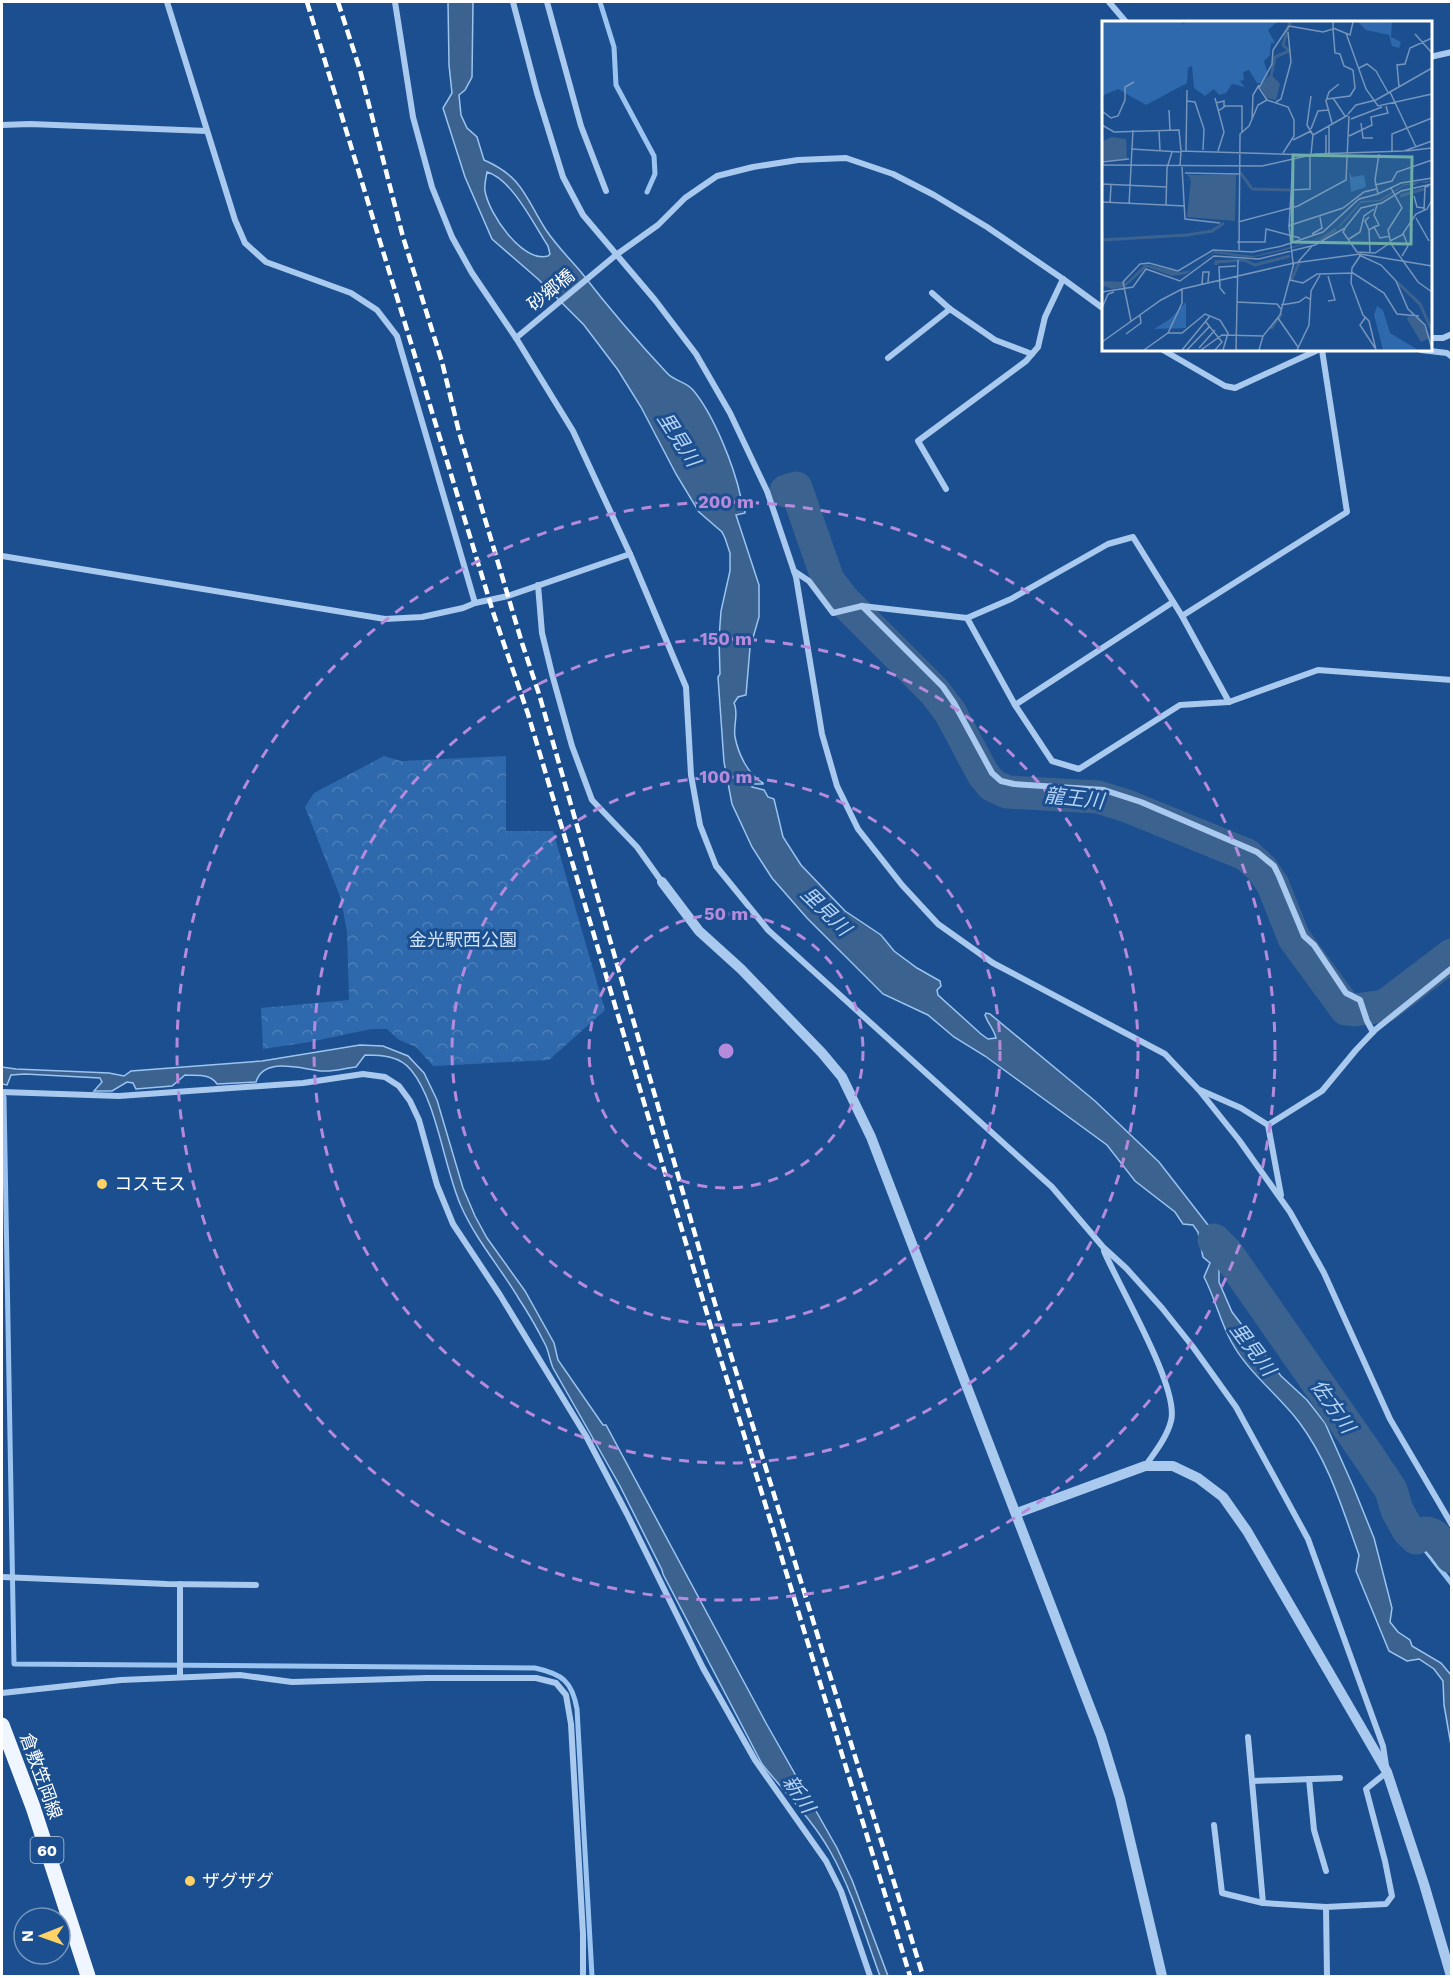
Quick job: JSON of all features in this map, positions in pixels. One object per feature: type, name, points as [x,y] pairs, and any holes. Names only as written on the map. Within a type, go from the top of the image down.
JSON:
[{"type":"main road","name":"倉敷笠岡線","points":[[2,1725],[33,1807],[88,1977]]},
{"type":"street","points":[[167,2],[235,220],[245,243],[266,262],[351,294],[377,310],[397,336],[475,603]]},
{"type":"street","points":[[395,2],[413,117],[432,186],[452,237],[472,273],[516,338],[573,431],[630,554],[686,687],[691,775],[700,825],[716,866],[768,930],[1052,1187],[1103,1247],[1162,1308],[1236,1407],[1308,1539],[1383,1746],[1387,1772],[1424,1884],[1450,1977]]},
{"type":"street","points":[[513,2],[537,93],[563,177],[582,215],[655,300],[696,354],[730,413],[767,490],[793,571],[822,734],[837,786],[858,829],[880,858],[938,924],[993,963],[1165,1054],[1199,1090],[1282,1199],[1324,1273],[1390,1419],[1452,1525]]},
{"type":"street","points":[[547,2],[581,126],[606,191]]},
{"type":"street","points":[[1109,2],[1125,21]]},
{"type":"street","points":[[1432,57],[1452,52]]},
{"type":"street","points":[[2,125],[30,123],[207,131]]},
{"type":"street","name":"砂郷橋","points":[[516,338],[616,255],[658,225],[685,198],[717,176],[753,167],[798,160],[846,158],[893,174],[934,195],[1063,279],[1102,308]]},
{"type":"street","points":[[946,489],[918,441],[1026,361],[1038,347],[1045,317],[1063,279]]},
{"type":"street","points":[[932,293],[950,309],[995,340],[1032,354]]},
{"type":"street","points":[[888,358],[950,309]]},
{"type":"street","points":[[1432,338],[1443,338],[1452,334]]},
{"type":"street","points":[[1165,351],[1225,386],[1235,388],[1318,351]]},
{"type":"street","points":[[1182,616],[1347,512],[1320,351]]},
{"type":"street","points":[[1430,351],[1447,353],[1452,357]]},
{"type":"street","points":[[793,571],[809,581],[833,613],[862,606],[967,618],[1011,599],[1108,544],[1133,537],[1182,616],[1229,702]]},
{"type":"street","points":[[2,556],[385,619],[422,618],[463,608],[508,596],[630,554]]},
{"type":"street","points":[[538,585],[542,633],[552,674],[572,746],[592,800],[637,847],[699,931],[782,1011],[842,1077],[871,1137],[1101,1736],[1120,1798],[1162,1977]]},
{"type":"street","points":[[1015,705],[1173,602]]},
{"type":"street","points":[[862,606],[943,687],[959,711],[992,773],[1001,781],[1014,784],[1104,790],[1141,802],[1257,852],[1274,866],[1304,936],[1320,953],[1346,993],[1360,1000],[1373,1032]]},
{"type":"street","points":[[967,618],[1015,705],[1052,761],[1079,769],[1180,705],[1229,702],[1318,670],[1452,680]]},
{"type":"street","points":[[1268,1125],[1322,1091],[1373,1032],[1452,968]]},
{"type":"street","points":[[2,1092],[119,1096],[303,1083],[363,1074],[385,1077],[399,1086],[410,1101],[419,1120],[437,1185],[453,1224],[500,1295],[586,1436],[703,1668],[755,1760],[826,1861],[841,1891],[870,1977]]},
{"type":"street","points":[[1199,1090],[1241,1108],[1268,1125],[1282,1199]]},
{"type":"street","points":[[1103,1247],[1114,1275],[1154,1356],[1172,1404],[1171,1421],[1160,1444],[1145,1466]]},
{"type":"street","points":[[1017,1513],[1145,1466],[1173,1466],[1198,1478],[1224,1497],[1247,1531],[1387,1772]]},
{"type":"street","points":[[3,1577],[256,1585]]},
{"type":"street","points":[[180,1584],[180,1675]]},
{"type":"street","points":[[2,1693],[180,1675],[240,1675],[292,1682],[536,1678],[556,1683],[566,1695],[571,1724],[583,1934],[582,1977]]},
{"type":"street","points":[[1248,1737],[1263,1903]]},
{"type":"street","points":[[1214,1825],[1222,1893],[1263,1903],[1326,1907],[1386,1904],[1392,1896],[1366,1789],[1387,1772]]},
{"type":"street","points":[[1252,1781],[1340,1778]]},
{"type":"street","points":[[1309,1779],[1314,1830],[1326,1871]]},
{"type":"street","points":[[1326,1907],[1326,1977]]},
{"type":"green space","name":"金光駅西公園","points":[[384,756],[401,761],[506,756],[506,831],[553,831],[605,1010],[549,1060],[433,1066],[416,1047],[399,1040],[387,1029],[371,1029],[263,1049],[261,1008],[349,1000],[347,932],[341,899],[305,807],[314,793]]},
{"type":"water","name":"里見川","points":[[448,2],[473,2],[472,77],[465,90],[459,95],[461,115],[467,128],[477,137],[484,160],[507,173],[515,181],[550,236],[623,324],[667,373],[693,390],[722,441],[734,471],[741,498],[744,498],[745,513],[736,515],[759,585],[759,617],[750,648],[746,695],[738,697],[734,703],[735,737],[739,750],[748,769],[763,783],[752,784],[752,787],[764,790],[768,797],[774,799],[783,837],[801,865],[845,911],[881,935],[894,951],[917,968],[940,981],[938,995],[981,1034],[988,1039],[996,1038],[985,1015],[990,1014],[1095,1101],[1159,1162],[1229,1252],[1224,1254],[1219,1268],[1219,1282],[1232,1312],[1281,1376],[1307,1400],[1325,1423],[1374,1538],[1392,1608],[1390,1622],[1398,1632],[1410,1640],[1412,1646],[1441,1663],[1451,1675],[1451,1745],[1444,1705],[1443,1681],[1434,1669],[1419,1659],[1407,1661],[1389,1651],[1356,1571],[1359,1555],[1327,1469],[1299,1422],[1254,1373],[1231,1341],[1204,1277],[1210,1263],[1203,1257],[1198,1232],[1193,1225],[1183,1224],[1175,1212],[1135,1181],[1107,1145],[985,1056],[954,1037],[928,1015],[883,994],[807,918],[772,878],[752,847],[732,804],[724,762],[718,677],[720,674],[721,611],[730,571],[730,553],[725,538],[722,532],[699,512],[641,407],[618,370],[584,325],[538,279],[492,239],[465,177],[443,108],[452,93]],"holes":[[[487,172],[496,176],[514,193],[529,215],[548,246],[550,254],[548,256],[538,256],[528,252],[518,245],[500,224],[488,201],[485,188]]]},
{"type":"water","name":"新川","points":[[360,1045],[383,1046],[408,1056],[424,1073],[437,1100],[463,1188],[475,1216],[487,1238],[525,1291],[554,1343],[558,1360],[603,1425],[606,1425],[766,1723],[837,1848],[852,1880],[888,1976],[880,1976],[852,1897],[830,1851],[807,1817],[762,1764],[620,1486],[553,1368],[540,1334],[467,1218],[455,1191],[427,1099],[420,1083],[407,1065],[390,1057],[365,1055],[356,1067],[335,1070],[323,1071],[276,1066],[260,1074],[256,1082],[217,1084],[211,1078],[185,1075],[172,1086],[136,1089],[133,1083],[127,1082],[112,1091],[94,1091],[102,1082],[100,1078],[25,1074],[11,1075],[7,1085],[2,1084],[2,1067],[109,1073],[124,1076],[131,1071],[262,1061]]},
{"type":"waterway","points":[[600,2],[614,47],[616,85],[654,156],[655,174],[647,192]]},
{"type":"waterway","name":"龍王川","points":[[786,491],[796,488],[828,580],[845,602],[934,691],[950,712],[983,774],[992,785],[1007,792],[1098,797],[1127,806],[1247,855],[1262,869],[1273,885],[1294,938],[1346,1009],[1385,1006],[1452,955]]},
{"type":"waterway","points":[[4,1097],[14,1664],[535,1668],[559,1676],[569,1685],[577,1709],[592,1976]]},
{"type":"waterway","name":"佐方川","points":[[1214,1240],[1227,1253],[1367,1454],[1391,1490],[1397,1510],[1408,1530],[1416,1538],[1426,1533],[1436,1537],[1452,1557]]},
{"type":"waterway","points":[[1416,1538],[1452,1584]]},
{"type":"railway","points":[[307,2],[493,612],[528,714],[714,1337],[910,1976]]},
{"type":"railway","points":[[338,2],[360,70],[403,237],[442,362],[459,432],[539,694],[716,1307],[923,1976]]},
{"type":"place","name":"コスモス","points":[[102,1184]]},
{"type":"place","name":"ザグザグ","points":[[190,1881]]}]
